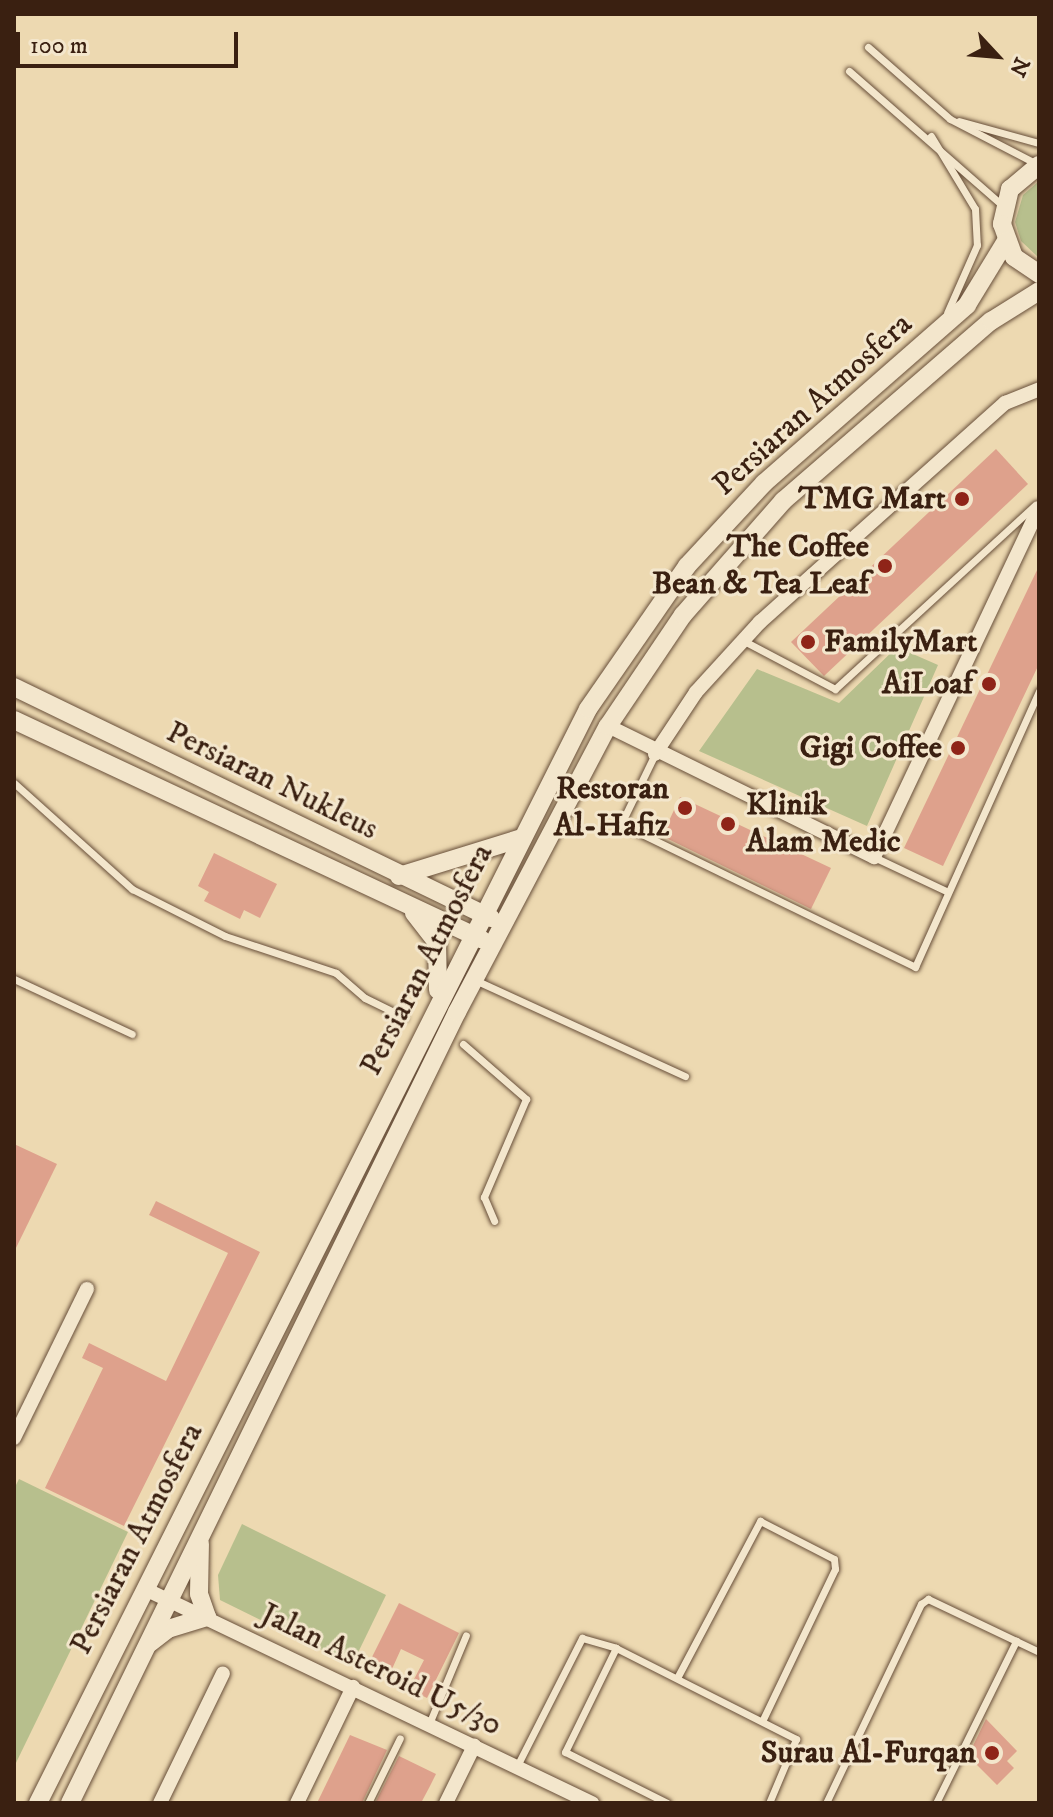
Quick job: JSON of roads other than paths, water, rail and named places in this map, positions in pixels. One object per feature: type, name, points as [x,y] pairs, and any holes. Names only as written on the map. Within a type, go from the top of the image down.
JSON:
[{"type":"street","points":[[1039,165],[1010,189],[1003,206],[1006,241],[1039,274]]},
{"type":"street","name":"Persiaran Atmosfera","points":[[38,1803],[436,1005],[588,709],[687,566],[764,483],[919,354],[967,305],[1006,241]]},
{"type":"street","name":"Persiaran Atmosfera","points":[[70,1803],[475,980],[608,726],[730,557],[783,501],[991,321],[1039,291]]},
{"type":"street","points":[[920,383],[1039,306]]},
{"type":"street","points":[[655,754],[742,640],[1005,403],[1039,389]]},
{"type":"street","points":[[608,726],[655,754],[874,857],[1039,505]]},
{"type":"street","name":"Persiaran Nukleus","points":[[14,687],[399,876],[505,924]]},
{"type":"street","name":"Persiaran Nukleus","points":[[14,720],[494,946]]},
{"type":"street","points":[[399,876],[522,838]]},
{"type":"street","points":[[389,894],[427,923],[437,942],[436,1005]]},
{"type":"street","points":[[14,1438],[87,1289]]},
{"type":"street","points":[[146,1647],[168,1629],[207,1617],[199,1594],[201,1534]]},
{"type":"street","name":"Jalan Asteroid U5/30","points":[[145,1589],[592,1803]]},
{"type":"street","points":[[160,1803],[223,1673]]},
{"type":"street","points":[[297,1803],[353,1687]]},
{"type":"street","points":[[446,1803],[474,1746]]},
{"type":"lane","points":[[868,47],[946,115],[1039,165]]},
{"type":"lane","points":[[849,71],[931,136],[1003,206]]},
{"type":"lane","points":[[946,115],[1039,143]]},
{"type":"lane","points":[[919,354],[965,287],[977,245],[975,209],[931,136]]},
{"type":"lane","points":[[742,640],[835,689],[1039,505]]},
{"type":"lane","points":[[655,754],[621,824],[915,967],[946,891],[1039,691]]},
{"type":"lane","points":[[14,783],[132,889],[225,936],[336,973],[365,998],[404,1017]]},
{"type":"lane","points":[[874,857],[946,891]]},
{"type":"lane","points":[[14,979],[132,1034]]},
{"type":"lane","points":[[475,980],[685,1076]]},
{"type":"lane","points":[[463,1044],[526,1099],[484,1197],[494,1221]]},
{"type":"lane","points":[[677,1678],[760,1521],[834,1559],[835,1569],[763,1719]]},
{"type":"lane","points":[[826,1803],[921,1604],[928,1599],[1039,1652]]},
{"type":"lane","points":[[429,1724],[466,1635]]},
{"type":"lane","points":[[517,1766],[582,1638],[616,1648],[763,1719],[797,1744],[769,1803]]},
{"type":"lane","points":[[936,1803],[1016,1641]]},
{"type":"lane","points":[[616,1648],[565,1752],[667,1803]]},
{"type":"lane","points":[[368,1803],[400,1738]]},
{"type":"place","name":"TMG Mart","points":[[962,499]]},
{"type":"place","name":"The Coffee Bean & Tea Leaf","points":[[885,566]]},
{"type":"place","name":"FamilyMart","points":[[808,642]]},
{"type":"place","name":"AiLoaf","points":[[989,684]]},
{"type":"place","name":"Gigi Coffee","points":[[958,748]]},
{"type":"place","name":"Restoran Al-Hafiz","points":[[685,808]]},
{"type":"place","name":"Klinik Alam Medic","points":[[728,824]]},
{"type":"place","name":"Surau Al-Furqan","points":[[992,1753]]}]
